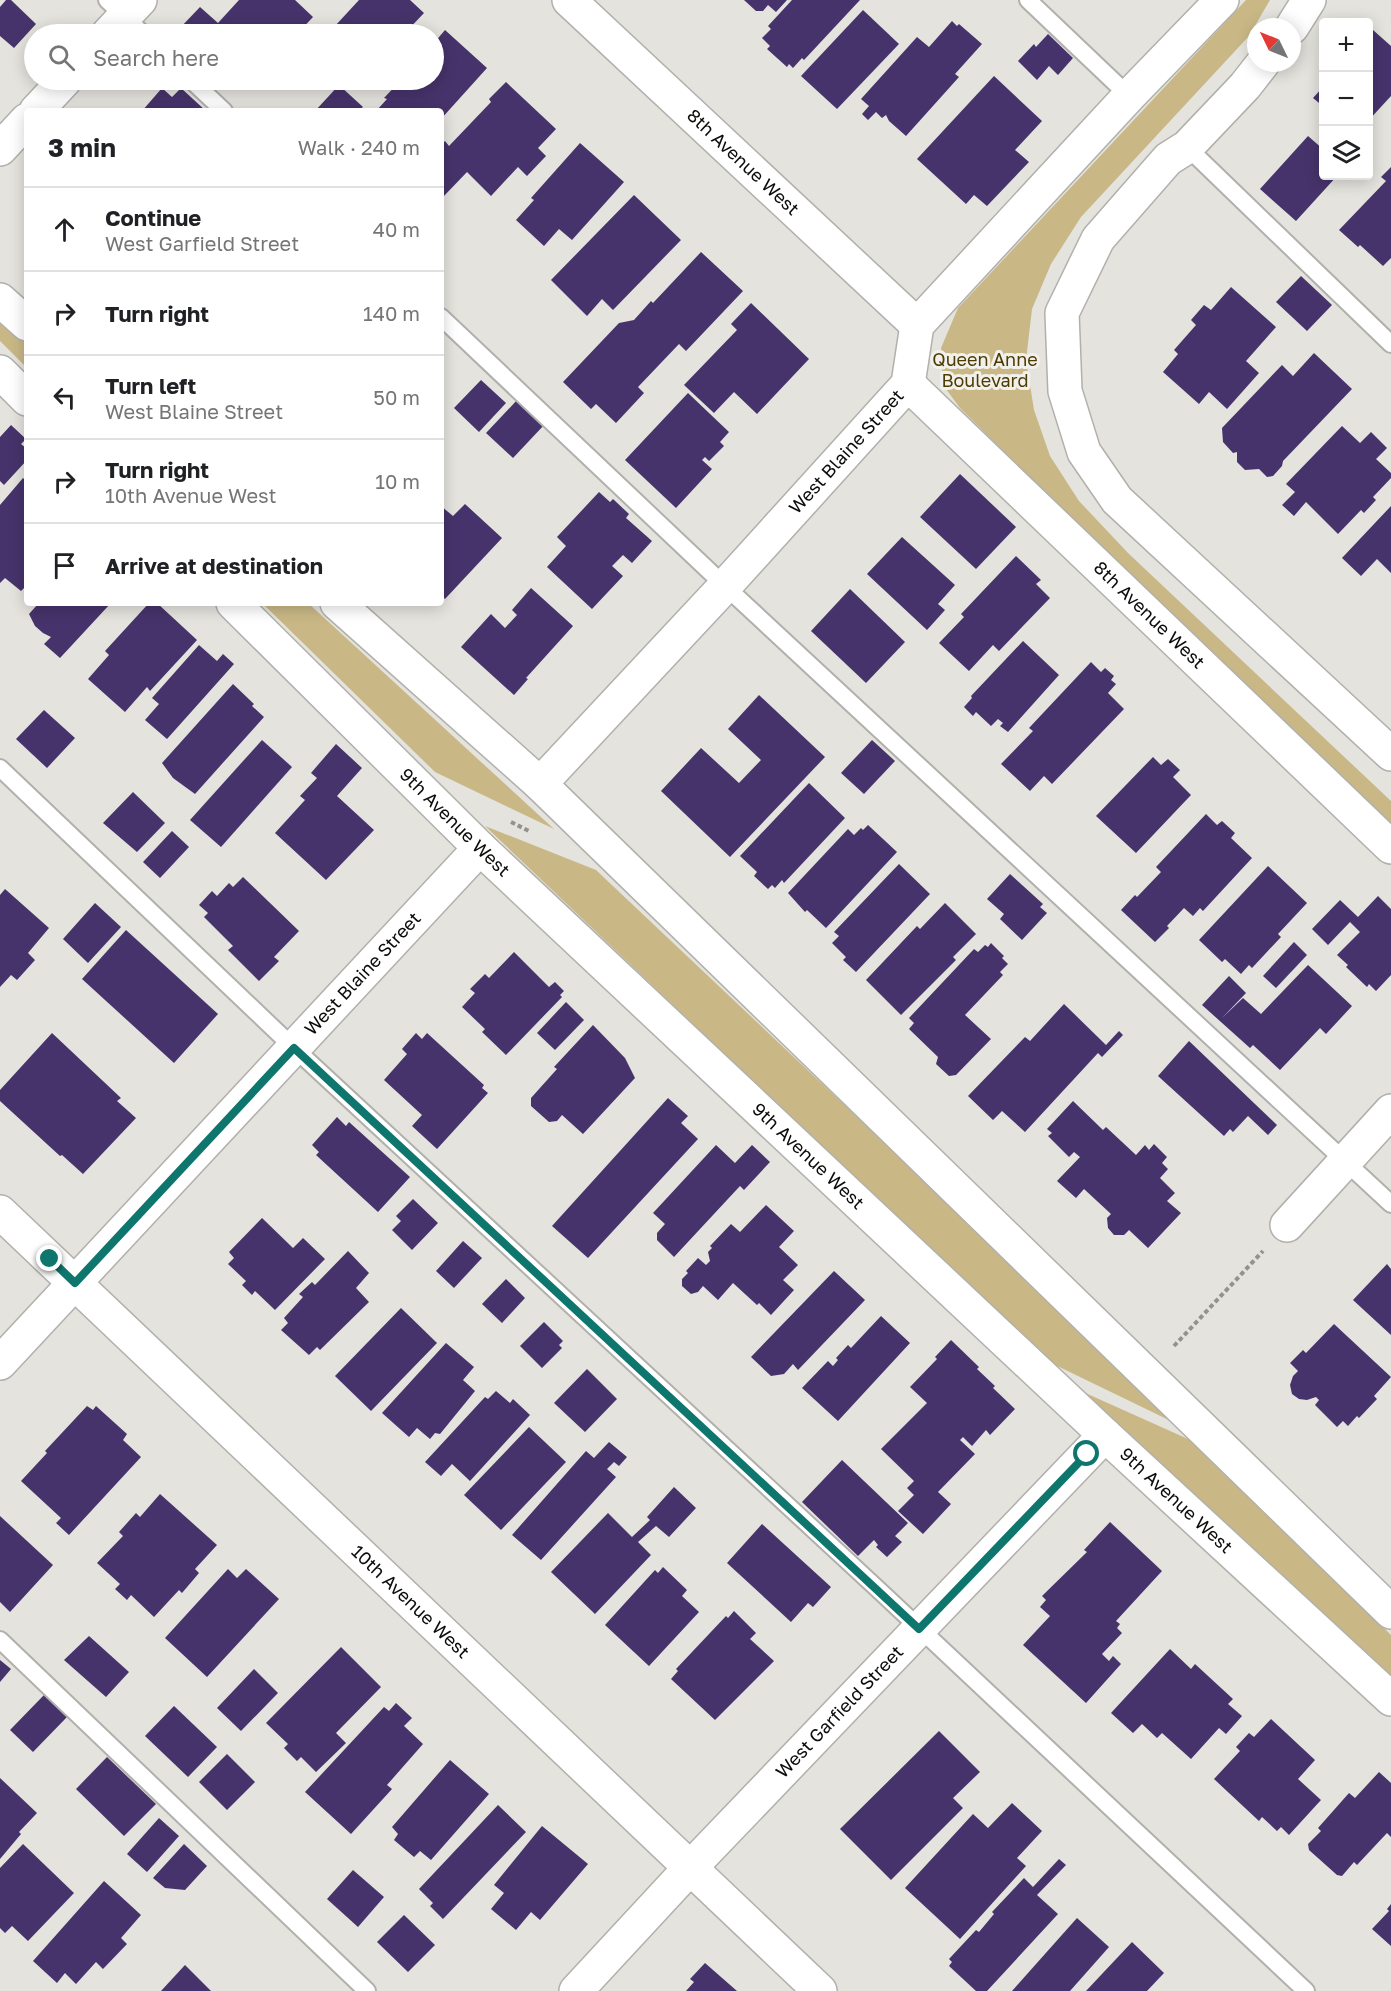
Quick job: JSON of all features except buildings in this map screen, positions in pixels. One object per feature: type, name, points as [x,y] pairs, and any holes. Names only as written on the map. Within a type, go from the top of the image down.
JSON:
[{"type":"street","name":"8th Avenue West","points":[[569,0],[918,325]]},
{"type":"street","points":[[918,325],[1129,96],[1222,0]]},
{"type":"street","points":[[1298,18],[1309,0]]},
{"type":"street","points":[[1256,72],[1186,147],[1168,159],[1098,239],[1062,313],[1065,391],[1084,452],[1117,500],[1391,754]]},
{"type":"street","points":[[39,108],[56,90]]},
{"type":"street","points":[[0,149],[24,123]]},
{"type":"street","points":[[0,300],[24,321]]},
{"type":"street","name":"West Blaine Street","points":[[540,784],[725,586],[908,384],[918,325]]},
{"type":"street","points":[[0,372],[24,396]]},
{"type":"street","name":"8th Avenue West","points":[[908,384],[1391,847]]},
{"type":"street","name":"9th Avenue West","points":[[236,606],[480,848],[1105,1435],[1391,1700]]},
{"type":"street","points":[[340,606],[540,784],[1391,1612]]},
{"type":"street","name":"West Blaine Street","points":[[0,1363],[480,848]]},
{"type":"street","points":[[1278,1235],[1391,1111]]},
{"type":"street","name":"10th Avenue West","points":[[0,1212],[820,1991]]},
{"type":"street","name":"West Garfield Street","points":[[576,1991],[690,1868],[1105,1435]]},
{"type":"lane","points":[[1028,0],[1129,96]]},
{"type":"lane","points":[[202,90],[221,108]]},
{"type":"lane","points":[[1186,147],[1391,344]]},
{"type":"lane","points":[[444,319],[725,586],[1391,1204]]},
{"type":"lane","points":[[0,768],[294,1048],[1306,1991]]},
{"type":"lane","points":[[0,1640],[367,1991]]},
{"type":"path","points":[[1168,1352],[1278,1235]]},
{"type":"green space","name":"Queen Anne Boulevard","points":[[1246,0],[1270,0],[1260,18],[1247,18],[1247,38],[1081,217],[1051,264],[1032,309],[1026,360],[1034,410],[1050,456],[1079,501],[1128,553],[1391,801],[1391,826],[1096,544],[960,408],[943,385],[941,348],[958,308]]},
{"type":"green space","points":[[0,323],[24,338],[24,365],[0,341]]},
{"type":"green space","points":[[265,606],[311,606],[554,829],[435,772]]},
{"type":"green space","points":[[485,826],[596,870],[1179,1421],[1177,1424],[1047,1361]]},
{"type":"green space","points":[[1072,1387],[1188,1439],[1192,1436],[1391,1635],[1391,1676]]},
{"type":"route","points":[[50,1259],[75,1283],[294,1048],[919,1629],[1087,1454]]}]
